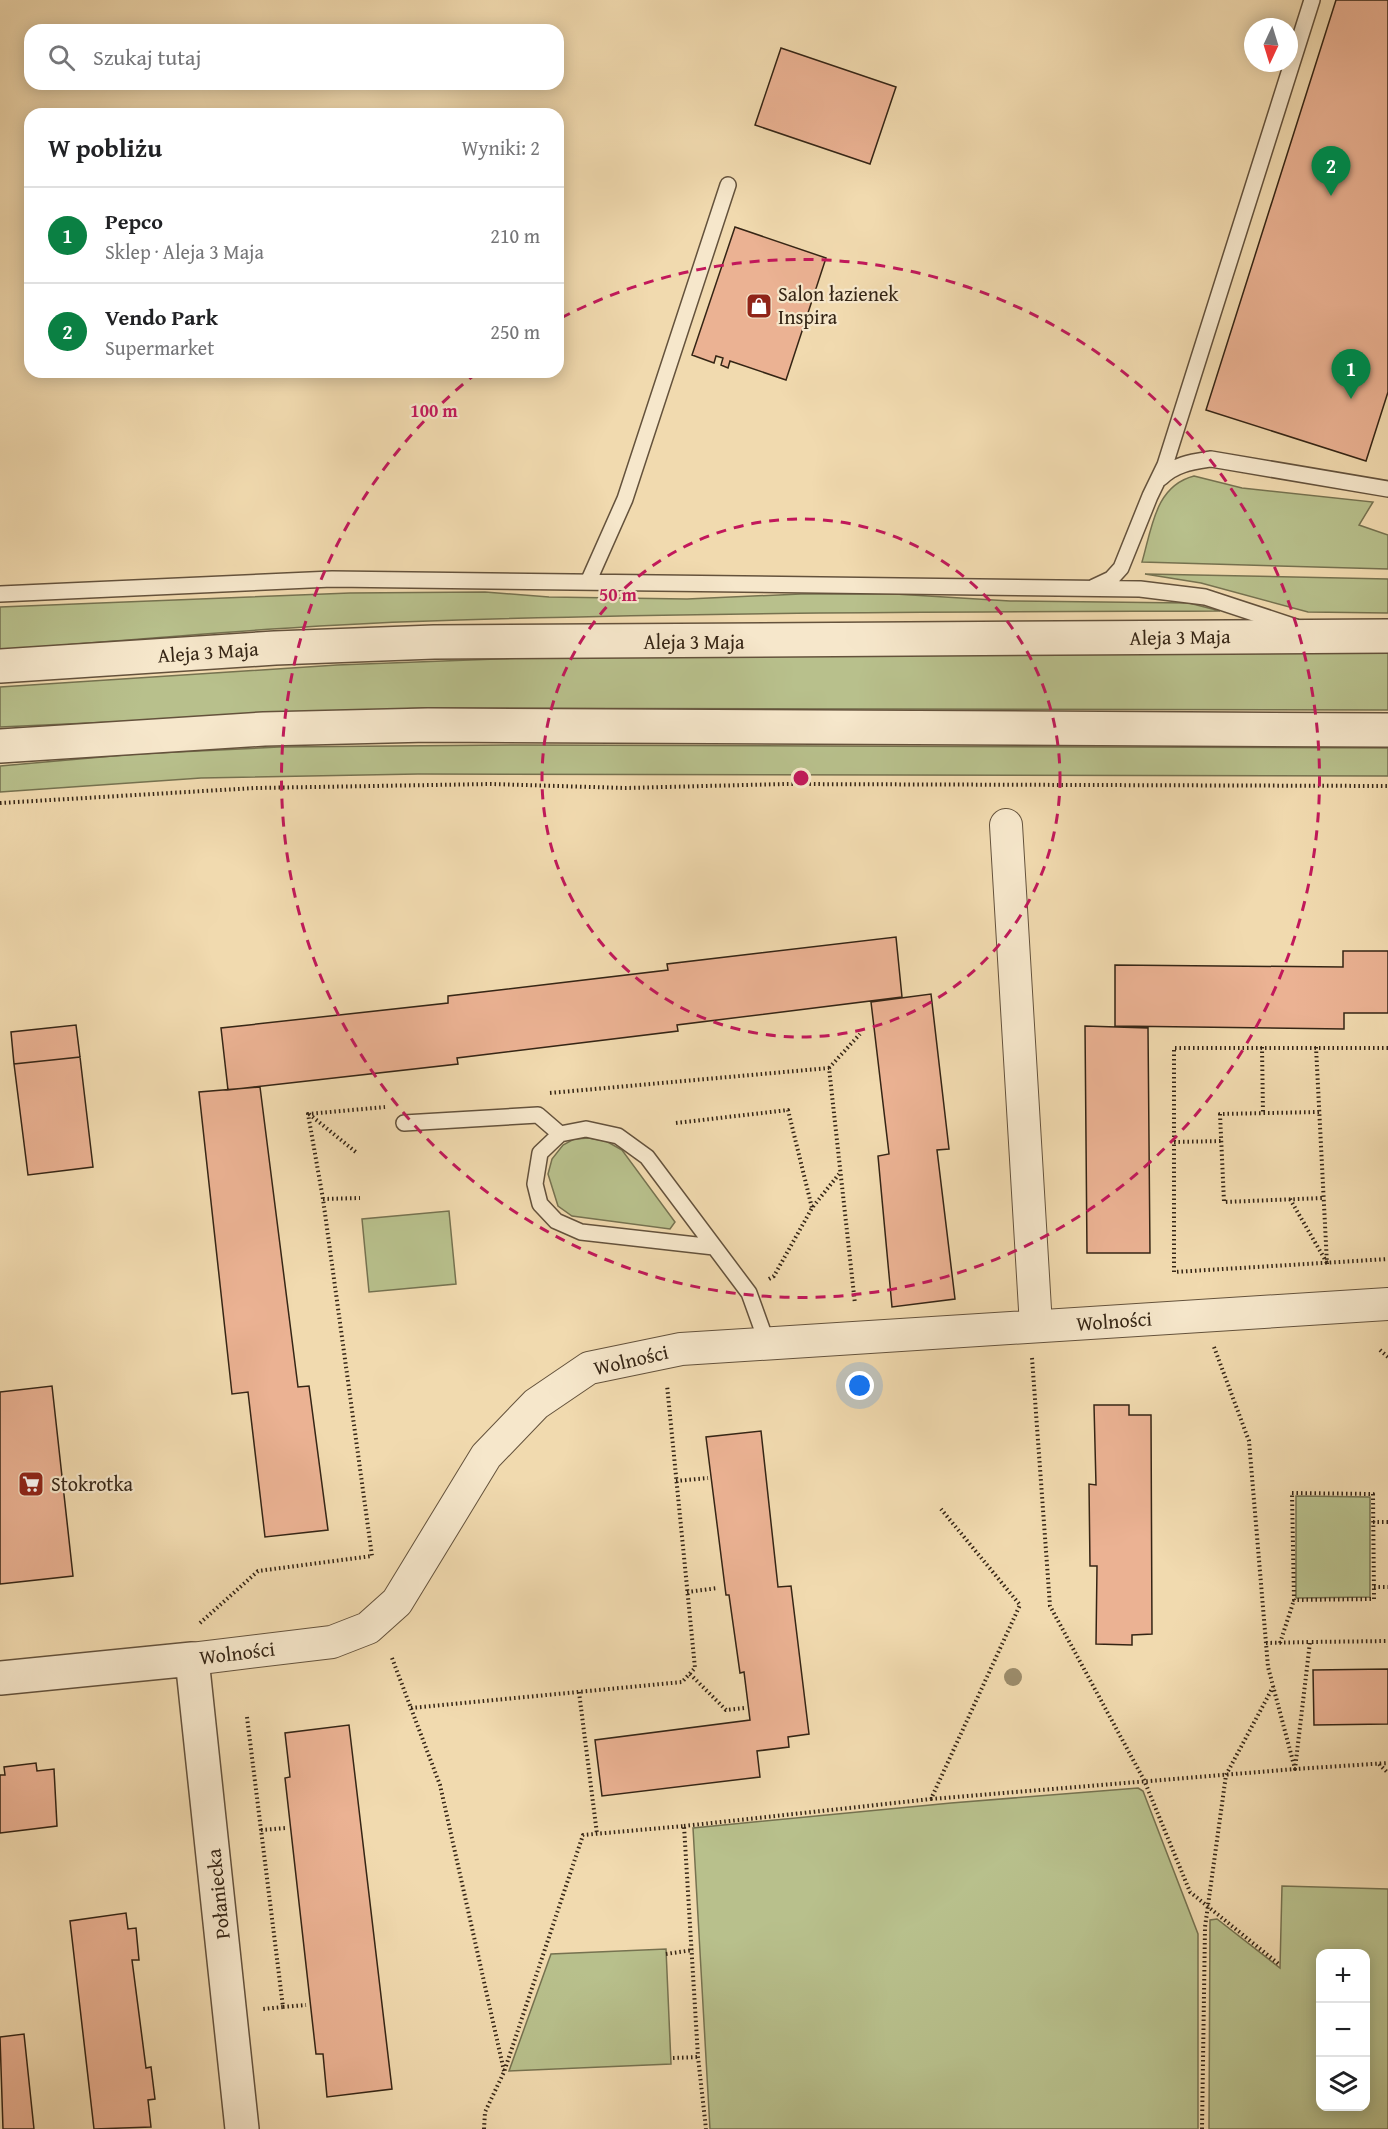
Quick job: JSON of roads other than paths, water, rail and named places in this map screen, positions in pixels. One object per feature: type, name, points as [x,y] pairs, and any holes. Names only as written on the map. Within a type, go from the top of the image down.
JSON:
[{"type":"street","name":"Aleja 3 Maja","points":[[0,666],[275,648],[434,642],[1379,636]]},
{"type":"street","points":[[0,746],[264,729],[428,725],[1388,730]]},
{"type":"street","points":[[1006,825],[1036,1326]]},
{"type":"street","name":"Wolności","points":[[0,1678],[192,1659],[332,1642],[368,1628],[397,1602],[486,1456],[536,1404],[589,1368],[681,1349],[1388,1304]]},
{"type":"street","name":"Połaniecka","points":[[192,1659],[242,2129]]},
{"type":"lane","points":[[1091,588],[1110,579],[1121,568],[1170,452],[1311,0]]},
{"type":"lane","points":[[590,580],[625,498],[729,185]]},
{"type":"lane","points":[[1157,482],[1169,470],[1188,462],[1211,459],[1388,489]]},
{"type":"lane","points":[[0,594],[332,579],[590,580],[1140,589],[1205,597],[1295,626],[1379,636]]},
{"type":"lane","points":[[404,1123],[538,1115],[560,1134]]},
{"type":"lane","points":[[714,1247],[581,1232],[556,1221],[540,1204],[535,1184],[540,1153],[560,1134],[586,1129],[618,1136],[647,1156],[749,1293],[766,1343]]},
{"type":"place","name":"Vendo Park","points":[[1331,196]]},
{"type":"place","name":"Salon łazienek Inspira","points":[[759,306]]},
{"type":"place","name":"Pepco","points":[[1351,399]]},
{"type":"place","name":"Stokrotka","points":[[31,1484]]}]
